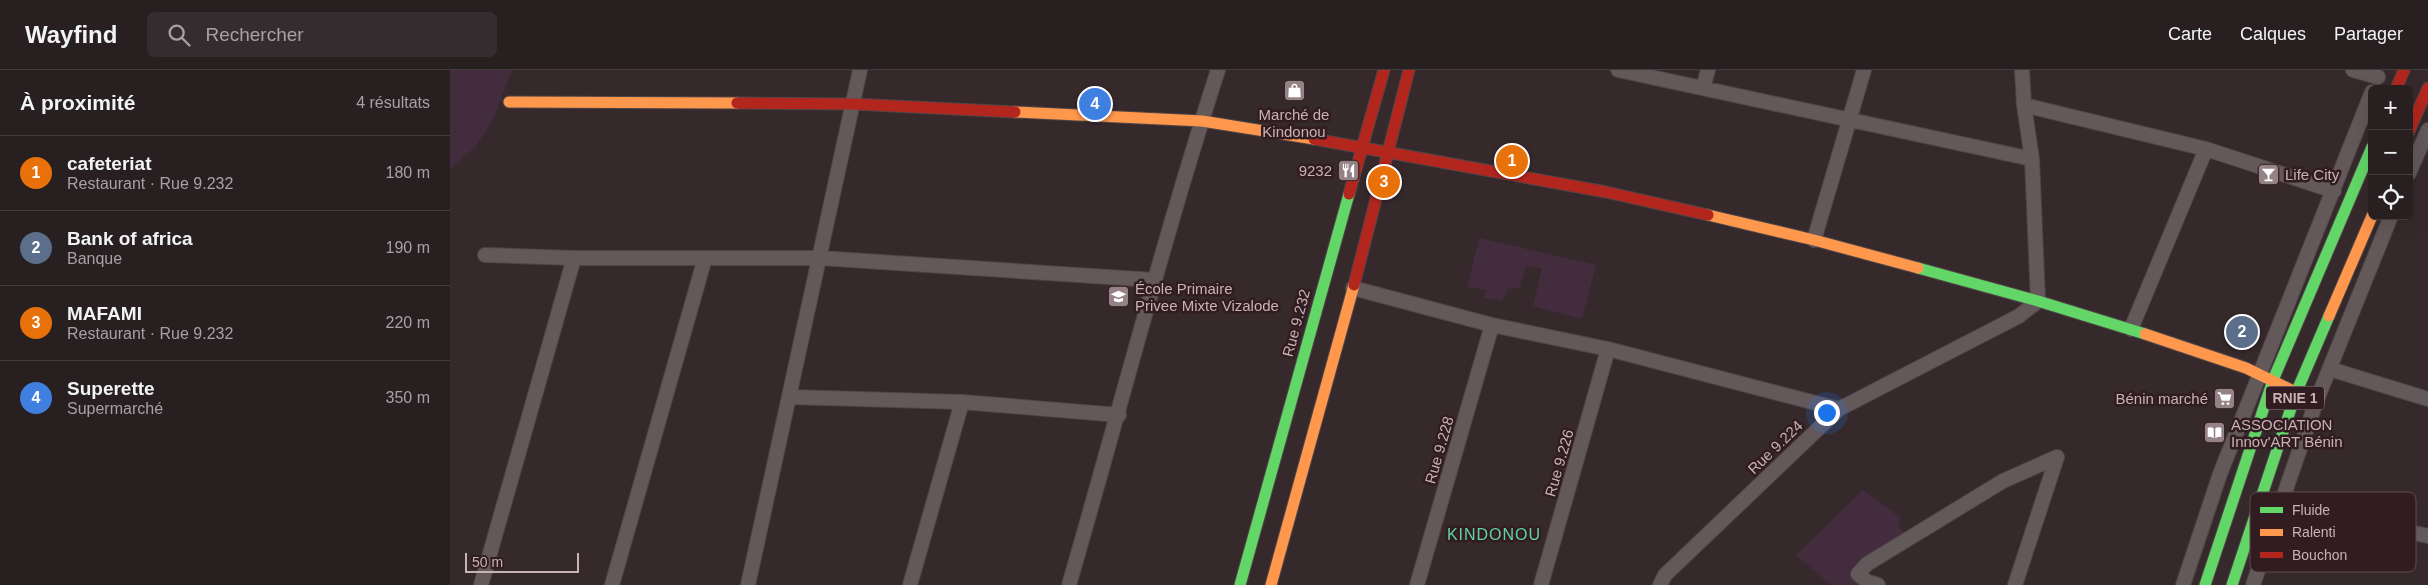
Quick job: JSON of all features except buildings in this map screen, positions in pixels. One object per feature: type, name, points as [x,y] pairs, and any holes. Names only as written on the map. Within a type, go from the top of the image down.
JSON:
[{"type":"main road","name":"Rue 9.232","points":[[1240,585],[1361,146],[1384,70]]},
{"type":"main road","points":[[1271,585],[1353,288],[1409,70]]},
{"type":"main road","points":[[2398,85],[2404,70]]},
{"type":"main road","points":[[2409,130],[2428,88]]},
{"type":"main road","points":[[509,102],[853,104],[1202,121],[1361,146],[1606,192],[1814,240],[2038,301],[2130,329],[2267,377],[2316,402]]},
{"type":"main road","name":"RNIE 1","points":[[2205,585],[2267,377],[2368,156]]},
{"type":"main road","name":"RNIE 1","points":[[2263,492],[2296,393],[2370,220]]},
{"type":"main road","name":"RNIE 1","points":[[2232,585],[2250,531]]},
{"type":"street","points":[[748,585],[860,70]]},
{"type":"street","points":[[1069,585],[1119,415],[1154,280],[1218,70]]},
{"type":"street","points":[[1618,70],[2032,159]]},
{"type":"street","points":[[1703,88],[1708,70]]},
{"type":"street","points":[[1814,240],[1864,70]]},
{"type":"street","points":[[2022,70],[2024,105],[2032,159],[2038,301]]},
{"type":"street","points":[[2353,70],[2377,78]]},
{"type":"street","points":[[2183,585],[2220,474],[2267,377],[2301,267],[2334,191],[2368,102]]},
{"type":"street","points":[[2024,105],[2206,149],[2334,191]]},
{"type":"street","points":[[2413,164],[2428,130]]},
{"type":"street","points":[[2130,329],[2206,149]]},
{"type":"street","points":[[2286,492],[2316,402],[2389,220]]},
{"type":"street","points":[[485,255],[574,258],[820,258],[1154,280]]},
{"type":"street","points":[[481,585],[574,258]]},
{"type":"street","points":[[612,585],[705,258]]},
{"type":"street","points":[[1353,288],[1492,325],[1608,350],[1839,409]]},
{"type":"street","name":"Rue 9.224","points":[[1660,585],[1665,575],[1839,409],[2019,316],[2038,301]]},
{"type":"street","name":"Rue 9.228","points":[[1417,585],[1492,325]]},
{"type":"street","name":"Rue 9.226","points":[[1541,585],[1608,350]]},
{"type":"street","points":[[2330,369],[2428,400]]},
{"type":"street","points":[[790,397],[962,402],[1119,415]]},
{"type":"street","points":[[910,585],[962,402]]},
{"type":"street","points":[[1878,585],[1868,582],[1858,574],[1867,564],[2003,481],[2057,457],[2015,585]]},
{"type":"street","points":[[2253,585],[2258,572]]},
{"type":"shaded area","points":[[450,70],[512,70],[492,122],[475,147],[450,169]]},
{"type":"shaded area","points":[[1479,238],[1596,265],[1582,319],[1533,306],[1542,268],[1526,266],[1519,288],[1508,289],[1502,300],[1483,298],[1486,290],[1467,287]]},
{"type":"shaded area","points":[[1863,490],[1901,518],[1898,526],[1905,533],[1875,553],[1863,585],[1831,585],[1796,555]]},
{"type":"traffic: fast","points":[[2205,585],[2273,380],[2368,156]]},
{"type":"traffic: fast","points":[[1240,585],[1349,194]]},
{"type":"traffic: fast","points":[[1918,268],[2038,301],[2145,334]]},
{"type":"traffic: fast","points":[[2263,492],[2296,393],[2329,316]]},
{"type":"traffic: fast","points":[[2232,585],[2250,531]]},
{"type":"traffic: slow","points":[[509,102],[737,103]]},
{"type":"traffic: slow","points":[[1015,112],[1202,121],[1314,139]]},
{"type":"traffic: slow","points":[[1708,215],[1814,240],[1918,268]]},
{"type":"traffic: slow","points":[[2329,316],[2370,220]]},
{"type":"traffic: slow","points":[[1271,585],[1354,285]]},
{"type":"traffic: slow","points":[[2145,334],[2246,368],[2316,402]]},
{"type":"traffic: jam","points":[[1349,194],[1384,70]]},
{"type":"traffic: jam","points":[[1354,285],[1409,70]]},
{"type":"traffic: jam","points":[[2398,85],[2404,70]]},
{"type":"traffic: jam","points":[[2409,130],[2428,88]]},
{"type":"traffic: jam","points":[[737,103],[853,104],[1015,112]]},
{"type":"traffic: jam","points":[[1314,139],[1606,192],[1708,215]]},
{"type":"place","name":"Marché de Kindonou","points":[[1294,91]]},
{"type":"place","name":"Superette","points":[[1095,104]]},
{"type":"place","name":"cafeteriat","points":[[1512,161]]},
{"type":"place","name":"9232","points":[[1348,170]]},
{"type":"place","name":"Life City","points":[[2269,174]]},
{"type":"place","name":"MAFAMI","points":[[1384,182]]},
{"type":"place","name":"École Primaire Privee Mixte Vizalode","points":[[1119,297]]},
{"type":"place","name":"Bank of africa","points":[[2242,332]]},
{"type":"place","name":"Bénin marché","points":[[2224,398]]},
{"type":"place","name":"ASSOCIATION Innov'ART Bénin","points":[[2215,433]]},
{"type":"district","name":"KINDONOU","points":[[1494,534]]}]
